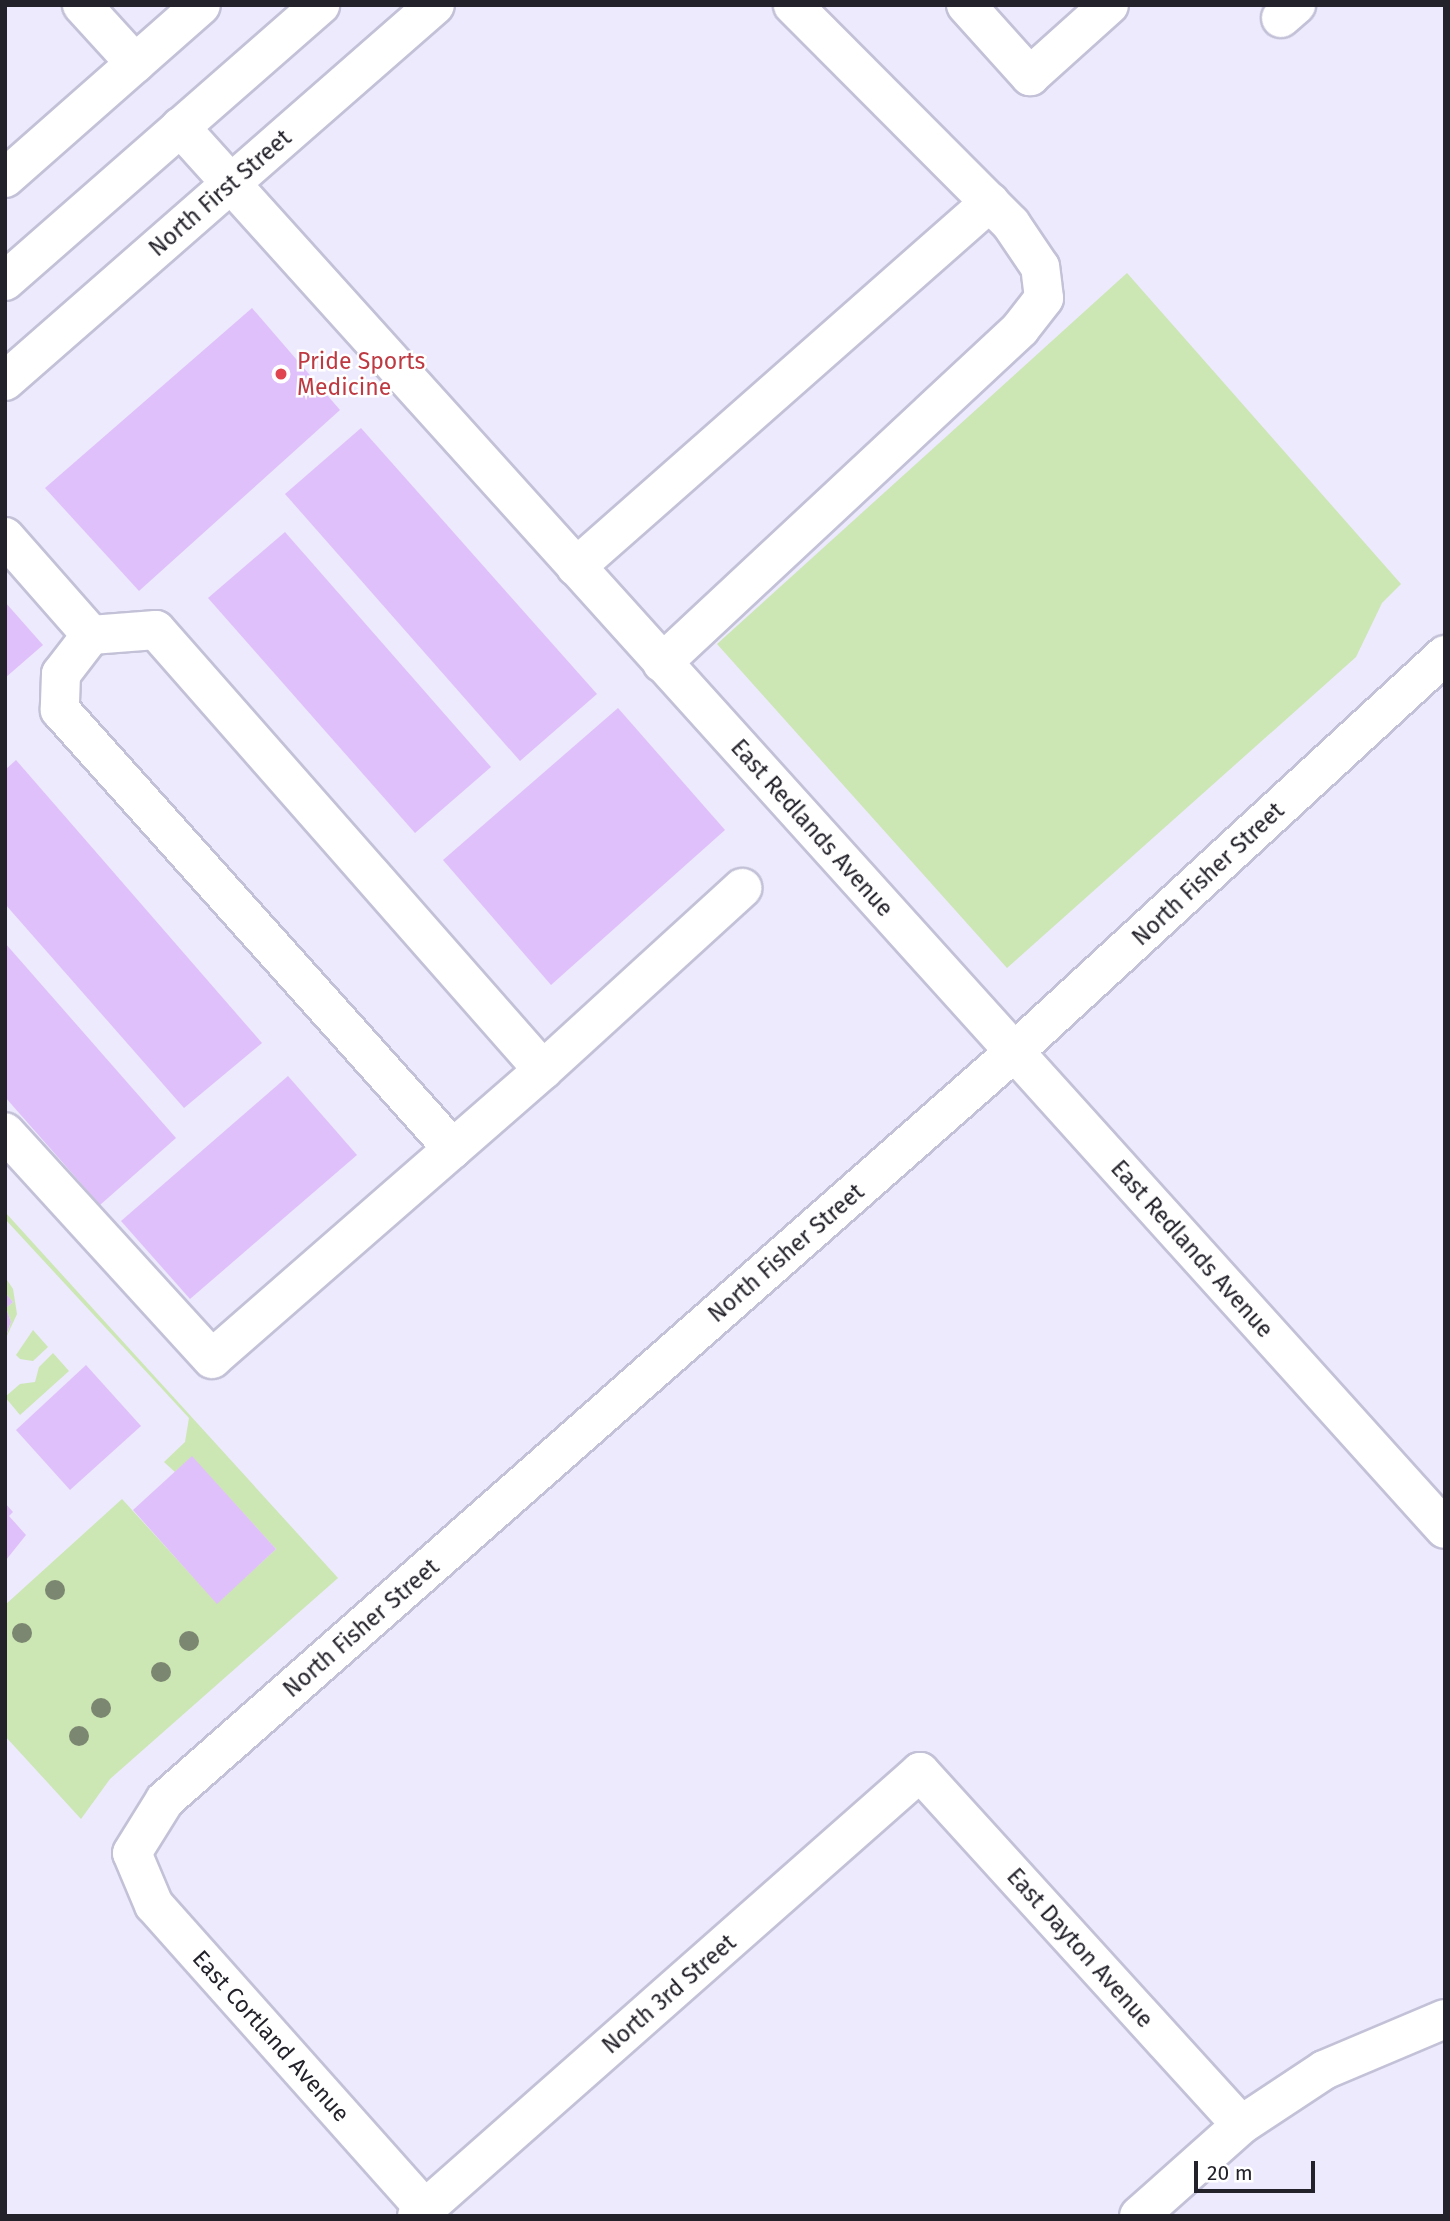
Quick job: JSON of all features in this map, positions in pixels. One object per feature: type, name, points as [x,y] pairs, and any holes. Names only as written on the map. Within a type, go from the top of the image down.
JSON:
[{"type":"street","points":[[82,5],[135,63]]},
{"type":"street","points":[[5,178],[201,5]]},
{"type":"street","points":[[5,281],[320,5]]},
{"type":"street","name":"North First Street","points":[[5,380],[435,5]]},
{"type":"street","points":[[663,663],[1020,329],[1044,298],[1040,267],[1012,224],[793,5]]},
{"type":"street","points":[[966,5],[1030,76],[1109,5]]},
{"type":"street","name":"East Redlands Avenue","points":[[180,127],[1445,1529]]},
{"type":"street","points":[[576,567],[990,202]]},
{"type":"street","points":[[5,537],[90,635]]},
{"type":"street","points":[[453,1149],[60,710],[61,674],[90,635],[156,630],[543,1070]]},
{"type":"street","name":"North Fisher Street","points":[[132,1853],[165,1800],[1014,1052],[1445,655]]},
{"type":"street","points":[[5,1132],[212,1359],[543,1070],[742,888]]},
{"type":"street","name":"East Dayton Avenue","points":[[920,1772],[1241,2125]]},
{"type":"street","name":"North 3rd Street","points":[[421,2212],[920,1772]]},
{"type":"street","name":"East Cortland Avenue","points":[[132,1853],[154,1905],[421,2212]]},
{"type":"street","points":[[1139,2216],[1241,2125],[1324,2070],[1445,2019]]},
{"type":"green space","points":[[1127,273],[1401,584],[1382,603],[1356,657],[1007,968],[717,644]]},
{"type":"green space","points":[[5,1212],[338,1578],[110,1779],[81,1819],[5,1736],[5,1605],[122,1499],[217,1603],[276,1549],[192,1457],[175,1472],[164,1462],[185,1442],[189,1418],[5,1219]]},
{"type":"green space","points":[[5,1277],[13,1289],[17,1314],[5,1340],[11,1322],[6,1308],[13,1302],[5,1293]]},
{"type":"green space","points":[[33,1330],[48,1347],[33,1361],[20,1359],[16,1355]]},
{"type":"green space","points":[[53,1353],[69,1371],[20,1415],[5,1397],[20,1384],[35,1382],[39,1367]]},
{"type":"building","points":[[252,308],[340,410],[139,591],[45,488]]},
{"type":"building","points":[[361,428],[597,694],[520,761],[285,494]]},
{"type":"building","points":[[285,532],[491,767],[415,833],[208,598]]},
{"type":"building","points":[[5,602],[43,645],[5,678]]},
{"type":"building","points":[[618,708],[725,830],[551,985],[443,860]]},
{"type":"building","points":[[16,760],[262,1043],[184,1108],[5,904],[5,770]]},
{"type":"building","points":[[5,943],[176,1138],[100,1205],[5,1097]]},
{"type":"building","points":[[288,1076],[357,1155],[190,1299],[121,1221]]},
{"type":"building","points":[[5,1293],[13,1302],[6,1308],[11,1322],[5,1338]]},
{"type":"building","points":[[86,1365],[141,1426],[70,1490],[16,1430]]},
{"type":"building","points":[[192,1456],[276,1549],[217,1604],[133,1510]]},
{"type":"building","points":[[5,1503],[13,1512],[9,1516],[26,1535],[6,1560]]},
{"type":"place","name":"Pride Sports Medicine","points":[[281,374]]}]
